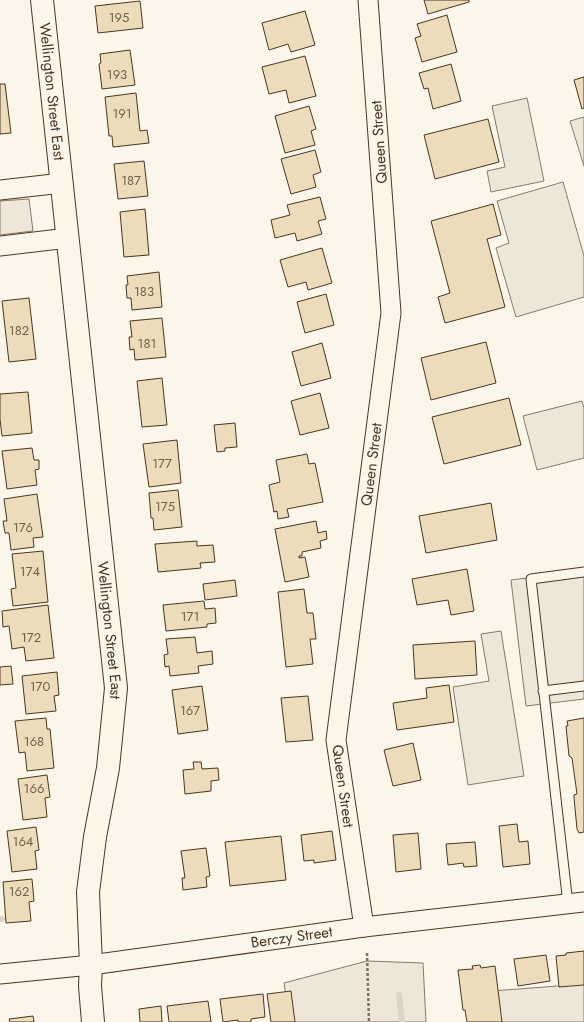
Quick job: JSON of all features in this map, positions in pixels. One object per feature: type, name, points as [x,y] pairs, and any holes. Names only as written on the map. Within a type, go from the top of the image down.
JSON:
[{"type":"street","name":"Wellington Street East","points":[[42,0],[116,688],[108,768],[95,837],[88,892],[91,965],[90,986],[93,1022]]},
{"type":"street","name":"Queen Street","points":[[364,927],[336,740],[391,313],[368,0]]},
{"type":"street","points":[[0,190],[62,183]]},
{"type":"street","points":[[0,246],[68,238]]},
{"type":"street","name":"Berczy Street","points":[[0,974],[91,965],[364,927],[576,903]]},
{"type":"lane","points":[[576,903],[543,691],[531,579],[584,572]]},
{"type":"lane","points":[[543,691],[584,686]]},
{"type":"path","points":[[367,953],[368,1022]]},
{"type":"shaded area","points":[[527,98],[544,181],[491,192],[487,171],[505,167],[492,106]]},
{"type":"shaded area","points":[[584,117],[584,166],[570,121]]},
{"type":"shaded area","points":[[563,182],[584,256],[584,297],[516,317],[496,248],[509,243],[497,201]]},
{"type":"shaded area","points":[[29,199],[33,231],[0,235],[0,201]]},
{"type":"shaded area","points":[[582,401],[584,408],[584,458],[537,470],[523,416]]},
{"type":"shaded area","points":[[584,571],[584,699],[526,706],[511,580]]},
{"type":"shaded area","points":[[501,631],[524,776],[468,785],[453,687],[489,681],[481,634]]},
{"type":"shaded area","points":[[367,961],[423,963],[426,1022],[290,1022],[284,983]]},
{"type":"shaded area","points":[[584,984],[584,1022],[490,1022],[492,991]]},
{"type":"building","points":[[424,0],[469,0],[469,2],[428,14]]},
{"type":"building","points":[[140,1],[143,28],[98,33],[95,6]]},
{"type":"building","points":[[305,11],[315,45],[291,52],[288,44],[269,50],[262,23]]},
{"type":"building","points":[[447,15],[457,52],[422,62],[415,38],[421,36],[417,24]]},
{"type":"building","points":[[130,50],[135,85],[102,89],[99,64],[101,63],[100,54]]},
{"type":"building","points":[[305,56],[316,96],[289,103],[286,90],[269,94],[262,67]]},
{"type":"building","points":[[451,64],[461,101],[433,109],[428,88],[424,89],[419,73]]},
{"type":"building","points":[[584,77],[584,108],[582,109],[574,80]]},
{"type":"building","points":[[0,84],[5,84],[11,133],[0,134]]},
{"type":"building","points":[[136,93],[140,131],[147,130],[149,143],[113,147],[112,136],[109,136],[105,97]]},
{"type":"building","points":[[309,106],[316,129],[311,131],[315,145],[285,153],[275,116]]},
{"type":"building","points":[[488,119],[499,162],[435,179],[424,135]]},
{"type":"building","points":[[315,150],[321,172],[313,175],[316,187],[291,194],[281,159]]},
{"type":"building","points":[[144,161],[148,196],[118,199],[114,164]]},
{"type":"building","points":[[320,197],[326,219],[318,221],[322,234],[297,241],[295,233],[275,238],[271,220],[290,215],[287,205]]},
{"type":"building","points":[[493,204],[501,235],[487,239],[505,307],[445,323],[438,297],[450,293],[431,221]]},
{"type":"building","points":[[145,209],[149,255],[124,257],[120,212]]},
{"type":"building","points":[[322,248],[332,283],[308,290],[306,282],[288,287],[280,260]]},
{"type":"building","points":[[159,272],[162,307],[132,310],[131,298],[127,298],[127,276]]},
{"type":"building","points":[[326,294],[334,325],[305,333],[297,302]]},
{"type":"building","points":[[29,298],[36,359],[9,362],[2,301]]},
{"type":"building","points":[[162,318],[166,357],[135,360],[134,349],[130,350],[129,337],[132,337],[130,321]]},
{"type":"building","points":[[486,342],[496,383],[431,400],[421,358]]},
{"type":"building","points":[[322,343],[331,378],[301,386],[292,352]]},
{"type":"building","points":[[162,378],[167,425],[142,427],[137,381]]},
{"type":"building","points":[[28,392],[32,433],[2,436],[0,394]]},
{"type":"building","points":[[320,393],[329,428],[300,435],[291,401]]},
{"type":"building","points":[[509,398],[521,445],[444,464],[432,417]]},
{"type":"building","points":[[235,423],[237,447],[225,448],[225,451],[217,452],[214,425]]},
{"type":"building","points":[[177,440],[181,483],[149,487],[143,444]]},
{"type":"building","points":[[32,448],[34,460],[39,460],[39,469],[35,470],[37,485],[7,489],[2,451]]},
{"type":"building","points":[[307,454],[309,464],[315,463],[323,502],[287,509],[289,517],[278,519],[277,511],[274,512],[269,485],[280,482],[276,460]]},
{"type":"building","points":[[178,490],[182,527],[154,530],[153,518],[151,518],[149,493]]},
{"type":"building","points":[[37,494],[43,537],[33,538],[34,547],[11,550],[9,533],[5,533],[3,521],[7,521],[4,499]]},
{"type":"building","points":[[491,503],[497,540],[426,553],[419,516]]},
{"type":"building","points":[[316,521],[318,533],[326,531],[327,539],[320,541],[321,548],[302,552],[302,556],[299,556],[299,558],[305,557],[309,577],[285,582],[275,529]]},
{"type":"building","points":[[197,541],[197,546],[213,545],[215,562],[200,563],[201,568],[158,572],[155,544]]},
{"type":"building","points":[[43,551],[48,602],[13,606],[11,589],[16,588],[12,554]]},
{"type":"building","points":[[467,569],[474,611],[451,615],[448,600],[417,605],[412,579]]},
{"type":"building","points":[[235,580],[237,596],[205,600],[203,584]]},
{"type":"building","points":[[304,589],[307,613],[313,613],[316,639],[310,639],[313,664],[286,667],[278,592]]},
{"type":"building","points":[[204,601],[205,609],[215,608],[216,623],[207,624],[207,627],[166,631],[163,605]]},
{"type":"building","points":[[48,605],[54,658],[26,661],[24,647],[12,649],[9,626],[3,627],[2,611]]},
{"type":"building","points":[[195,637],[197,653],[212,651],[213,664],[198,666],[199,673],[170,676],[169,666],[165,667],[164,655],[168,654],[166,639]]},
{"type":"building","points":[[475,641],[477,675],[415,679],[413,645]]},
{"type":"building","points":[[11,666],[13,684],[0,685],[0,667]]},
{"type":"building","points":[[57,672],[59,695],[54,696],[56,711],[26,714],[22,676]]},
{"type":"building","points":[[449,685],[454,722],[397,730],[393,703],[427,698],[426,688]]},
{"type":"building","points":[[202,686],[208,730],[178,734],[172,690]]},
{"type":"building","points":[[308,696],[313,740],[286,742],[281,698]]},
{"type":"building","points":[[46,718],[47,729],[50,729],[54,768],[27,771],[25,752],[19,753],[15,721]]},
{"type":"building","points":[[584,718],[584,832],[579,833],[577,829],[574,798],[574,795],[577,794],[572,758],[569,756],[566,726],[568,726],[567,721]]},
{"type":"building","points":[[413,743],[421,780],[393,786],[384,750]]},
{"type":"building","points":[[193,762],[201,762],[202,769],[218,768],[219,780],[211,781],[211,791],[185,794],[183,770],[194,769]]},
{"type":"building","points":[[47,775],[50,797],[45,798],[47,817],[23,820],[18,779]]},
{"type":"building","points":[[517,824],[519,842],[528,841],[530,864],[503,867],[499,826]]},
{"type":"building","points":[[36,827],[39,850],[35,851],[37,869],[12,872],[7,831]]},
{"type":"building","points":[[332,831],[336,860],[314,863],[314,860],[304,861],[301,835]]},
{"type":"building","points":[[418,833],[421,869],[396,872],[393,835]]},
{"type":"building","points":[[281,836],[286,880],[230,886],[225,842]]},
{"type":"building","points":[[475,842],[477,866],[464,867],[463,863],[448,865],[446,844]]},
{"type":"building","points":[[206,848],[210,876],[206,877],[207,887],[183,890],[182,878],[185,878],[181,851]]},
{"type":"building","points":[[32,879],[34,901],[29,902],[31,921],[6,923],[3,882]]},
{"type":"building","points":[[584,951],[584,985],[559,987],[556,956]]},
{"type":"building","points":[[546,955],[550,981],[518,986],[514,959]]},
{"type":"building","points":[[480,965],[481,968],[495,966],[502,1022],[467,1022],[465,1010],[463,1010],[458,970],[473,969],[472,966]]},
{"type":"building","points":[[291,991],[295,1022],[271,1022],[267,994]]},
{"type":"building","points":[[263,994],[265,1017],[251,1019],[251,1022],[238,1022],[238,1020],[223,1022],[220,999]]},
{"type":"building","points":[[208,1001],[211,1022],[169,1022],[167,1006]]},
{"type":"building","points":[[161,1006],[162,1022],[140,1022],[139,1009]]},
{"type":"building","points":[[33,1016],[34,1022],[10,1022],[9,1019]]},
{"type":"waterway","points":[[399,995],[402,1022]]}]
